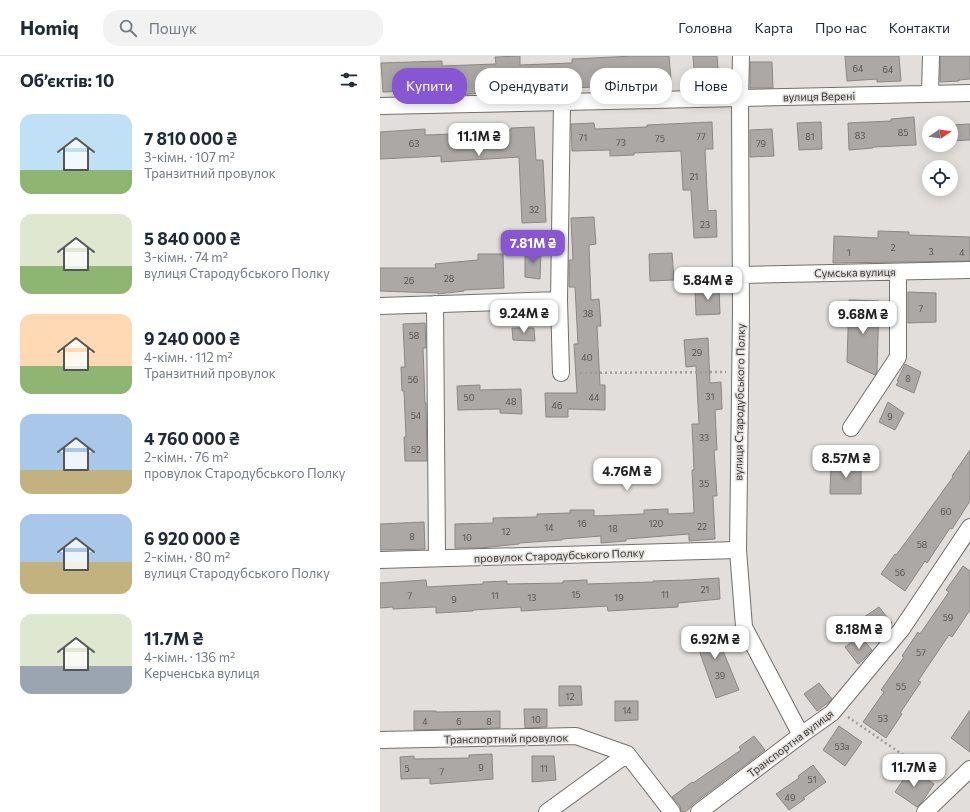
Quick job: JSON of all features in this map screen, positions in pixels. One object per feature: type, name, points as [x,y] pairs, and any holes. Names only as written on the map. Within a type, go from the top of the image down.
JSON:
[{"type":"street","name":"вулиця Стародубського Полку","points":[[741,56],[741,68]]},
{"type":"street","points":[[930,93],[931,56]]},
{"type":"street","name":"вулиця Верені","points":[[742,98],[970,93]]},
{"type":"street","name":"вулиця Верені","points":[[582,102],[680,99]]},
{"type":"street","name":"вулиця Верені","points":[[380,106],[475,104]]},
{"type":"street","points":[[561,373],[559,300],[562,104]]},
{"type":"street","name":"вулиця Стародубського Полку","points":[[740,104],[740,372],[738,550],[744,627],[801,735]]},
{"type":"street","name":"Сумська вулиця","points":[[740,275],[970,270]]},
{"type":"street","points":[[851,428],[898,357],[898,272]]},
{"type":"street","points":[[380,306],[559,300]]},
{"type":"street","points":[[435,304],[437,558]]},
{"type":"street","name":"Транспортна вулиця","points":[[699,812],[836,709],[901,630],[970,527]]},
{"type":"street","name":"провулок Стародубського Полку","points":[[380,560],[738,550]]},
{"type":"street","name":"Транспортний провулок","points":[[380,740],[576,736],[627,754]]},
{"type":"street","points":[[547,812],[627,754],[672,812]]},
{"type":"street","points":[[925,812],[970,769]]},
{"type":"path","points":[[561,373],[740,372]]},
{"type":"path","points":[[836,709],[951,788]]},
{"type":"building","points":[[520,56],[520,65],[572,63],[572,59],[669,56],[670,68],[590,68],[590,87],[582,88],[582,68],[475,68],[475,94],[467,94],[467,68],[392,68],[392,92],[383,92],[381,63],[442,61],[442,66],[496,64],[495,57]]},
{"type":"building","points":[[693,56],[717,56],[718,68],[694,68]]},
{"type":"building","points":[[845,56],[899,56],[901,81],[877,82],[877,79],[847,81]]},
{"type":"building","points":[[940,56],[970,56],[970,79],[940,82]]},
{"type":"building","points":[[750,62],[772,62],[773,88],[750,88]]},
{"type":"building","points":[[914,117],[916,145],[873,147],[849,150],[848,123],[891,121],[891,119]]},
{"type":"building","points":[[712,122],[713,149],[705,149],[708,211],[716,210],[717,237],[694,238],[691,190],[683,190],[681,151],[634,153],[634,155],[610,156],[610,150],[572,151],[571,124],[594,123],[595,129]]},
{"type":"building","points":[[821,122],[822,149],[799,150],[797,123]]},
{"type":"building","points":[[970,124],[970,140],[958,141],[958,125]]},
{"type":"building","points":[[534,127],[536,160],[543,160],[546,222],[522,223],[519,157],[441,162],[441,156],[380,159],[380,132],[425,129],[425,135],[478,133],[477,132],[511,130],[511,128]]},
{"type":"building","points":[[772,129],[774,156],[750,157],[750,130]]},
{"type":"building","points":[[594,217],[596,244],[589,245],[591,300],[599,299],[601,326],[597,326],[600,385],[605,385],[605,410],[568,409],[568,417],[546,417],[545,393],[577,393],[574,344],[578,344],[575,287],[569,287],[569,260],[573,260],[571,218]]},
{"type":"building","points":[[878,231],[909,232],[909,235],[970,237],[970,261],[833,263],[834,236],[878,238]]},
{"type":"building","points":[[525,250],[541,251],[540,279],[525,277]]},
{"type":"building","points":[[672,253],[674,280],[650,281],[649,254]]},
{"type":"building","points":[[478,254],[503,254],[504,288],[464,290],[438,294],[380,291],[380,268],[436,268],[435,264],[478,260]]},
{"type":"building","points":[[719,287],[720,314],[696,315],[695,288]]},
{"type":"building","points":[[908,292],[936,293],[936,322],[908,323]]},
{"type":"building","points":[[849,300],[879,301],[877,371],[875,375],[847,362]]},
{"type":"building","points":[[425,323],[426,348],[423,348],[427,461],[405,461],[404,437],[406,437],[404,391],[402,391],[401,367],[405,367],[403,324]]},
{"type":"building","points":[[512,328],[534,328],[535,341],[513,340]]},
{"type":"building","points":[[708,338],[710,383],[721,382],[722,409],[715,410],[717,450],[714,450],[717,496],[713,496],[715,539],[689,541],[689,534],[626,539],[626,541],[601,543],[601,536],[480,548],[455,548],[455,524],[493,523],[493,518],[537,517],[537,514],[570,513],[570,510],[594,510],[594,516],[644,514],[644,510],[668,509],[668,514],[694,513],[692,424],[699,424],[696,366],[686,367],[684,340]]},
{"type":"building","points":[[905,364],[921,372],[914,393],[896,385]]},
{"type":"building","points":[[480,385],[480,390],[521,389],[522,414],[500,413],[500,409],[458,410],[457,386]]},
{"type":"building","points":[[888,402],[904,413],[895,430],[879,422]]},
{"type":"building","points":[[970,450],[970,501],[952,529],[950,528],[927,563],[925,561],[905,591],[881,574],[953,477],[952,476]]},
{"type":"building","points":[[831,463],[861,465],[861,494],[830,494]]},
{"type":"building","points":[[424,522],[425,549],[380,550],[380,524]]},
{"type":"building","points":[[963,566],[970,571],[970,610],[952,637],[949,635],[918,681],[921,682],[900,713],[902,714],[886,738],[863,722],[884,692],[881,690],[904,657],[902,656],[918,632],[920,634],[949,592],[946,590]]},
{"type":"building","points":[[719,578],[720,599],[678,603],[678,607],[608,611],[607,606],[521,611],[521,607],[436,613],[436,607],[393,609],[393,607],[380,608],[380,583],[426,580],[427,587],[507,581],[507,584],[563,583],[563,581],[587,580],[587,584]]},
{"type":"building","points":[[879,607],[892,623],[877,634],[864,617]]},
{"type":"building","points":[[721,627],[723,651],[739,690],[716,698],[699,650],[693,651],[692,630]]},
{"type":"building","points":[[860,636],[872,650],[858,664],[845,647]]},
{"type":"building","points":[[819,683],[832,699],[817,711],[804,694]]},
{"type":"building","points":[[559,686],[581,686],[582,705],[559,706]]},
{"type":"building","points":[[615,701],[638,701],[638,720],[615,721]]},
{"type":"building","points":[[524,709],[547,709],[547,727],[525,728]]},
{"type":"building","points":[[970,710],[970,752],[951,738]]},
{"type":"building","points":[[414,711],[500,711],[500,728],[414,730]]},
{"type":"building","points":[[839,726],[862,742],[845,766],[823,750]]},
{"type":"building","points":[[754,736],[765,750],[693,804],[685,812],[681,812],[680,806],[672,797],[741,750],[739,747]]},
{"type":"building","points":[[492,754],[493,779],[430,784],[430,778],[401,779],[400,757],[414,756],[414,759],[469,758],[469,755]]},
{"type":"building","points":[[532,756],[554,756],[556,780],[532,782]]},
{"type":"building","points":[[813,765],[826,782],[789,810],[776,794],[799,778],[798,776]]},
{"type":"building","points":[[911,768],[934,784],[917,807],[895,792]]}]
